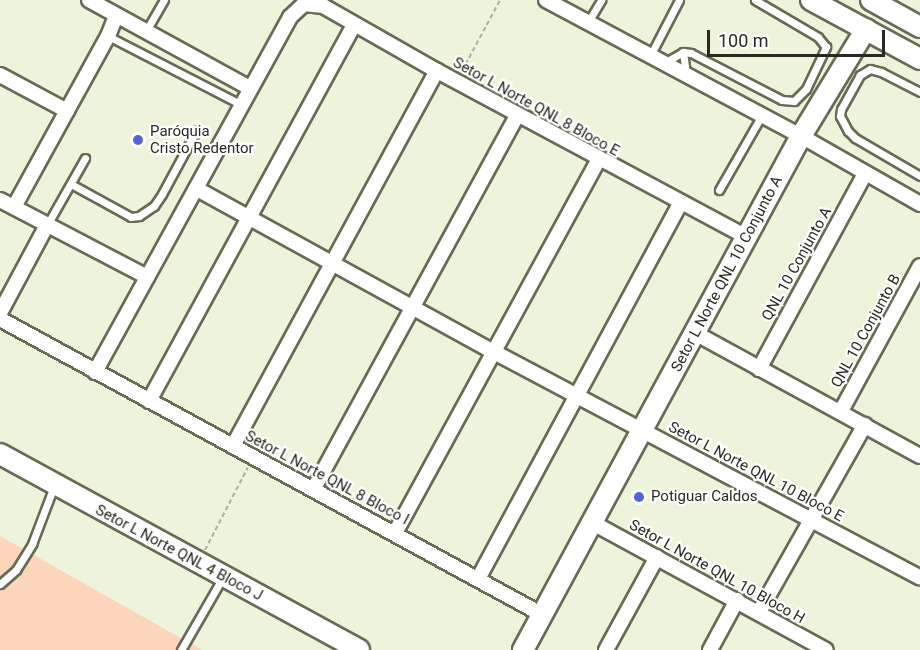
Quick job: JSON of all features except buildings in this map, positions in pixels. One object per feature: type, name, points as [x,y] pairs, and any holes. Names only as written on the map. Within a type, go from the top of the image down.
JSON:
[{"type":"main road","points":[[811,0],[920,59]]},
{"type":"main road","points":[[871,0],[920,27]]},
{"type":"main road","name":"Setor L Norte QNL 10 Conjunto A","points":[[523,650],[801,136],[866,29]]},
{"type":"main road","name":"Setor L Norte QNL 4 Bloco J","points":[[0,454],[54,486],[359,650]]},
{"type":"street","points":[[546,0],[801,136],[920,204]]},
{"type":"street","points":[[96,2],[117,16],[250,88]]},
{"type":"street","points":[[95,372],[290,17],[304,4],[320,3]]},
{"type":"street","name":"Setor L Norte QNL 8 Bloco E","points":[[320,3],[354,25],[457,82],[680,204],[746,237]]},
{"type":"street","points":[[14,207],[117,16]]},
{"type":"street","points":[[150,401],[354,25]]},
{"type":"street","points":[[233,446],[437,71]]},
{"type":"street","points":[[0,75],[66,111]]},
{"type":"street","points":[[314,488],[517,114]]},
{"type":"street","points":[[395,533],[599,159]]},
{"type":"street","name":"QNL 10 Conjunto A","points":[[759,369],[865,174]]},
{"type":"street","name":"Setor L Norte QNL 10 Bloco E","points":[[197,189],[494,352],[920,578]]},
{"type":"street","points":[[0,200],[147,277]]},
{"type":"street","points":[[478,579],[680,204]]},
{"type":"street","points":[[0,313],[47,225]]},
{"type":"street","name":"QNL 10 Conjunto B","points":[[841,411],[920,266]]},
{"type":"street","name":"Setor L Norte QNL 8 Bloco I","points":[[0,319],[314,488],[543,615]]},
{"type":"street","points":[[695,333],[920,456]]},
{"type":"street","points":[[759,612],[865,425]]},
{"type":"street","name":"Setor L Norte QNL 10 Bloco H","points":[[593,523],[759,612],[821,649]]},
{"type":"street","points":[[606,650],[657,557]]},
{"type":"street","points":[[710,650],[737,600]]},
{"type":"lane","points":[[146,32],[164,0]]},
{"type":"lane","points":[[588,22],[601,0]]},
{"type":"lane","points":[[650,56],[679,0]]},
{"type":"lane","points":[[664,63],[683,52],[703,57],[782,100],[794,101],[806,89],[826,47],[818,37],[755,0]]},
{"type":"lane","points":[[108,36],[242,105]]},
{"type":"lane","points":[[683,52],[687,75]]},
{"type":"lane","points":[[920,92],[881,72],[870,69],[860,75],[841,109],[840,116],[848,131],[855,138],[920,176]]},
{"type":"lane","points":[[719,190],[762,115]]},
{"type":"lane","points":[[70,184],[131,216],[139,216],[154,206],[196,132]]},
{"type":"lane","points":[[47,225],[85,158]]},
{"type":"lane","points":[[0,584],[16,570],[32,544],[54,486]]},
{"type":"lane","points":[[181,650],[223,577]]},
{"type":"path","points":[[457,82],[500,0]]},
{"type":"path","points":[[198,562],[254,457]]},
{"type":"shaded area","points":[[0,536],[202,650],[0,650]]},
{"type":"place","name":"Paróquia Cristo Redentor","points":[[138,140]]},
{"type":"place","name":"Potiguar Caldos","points":[[639,497]]}]
